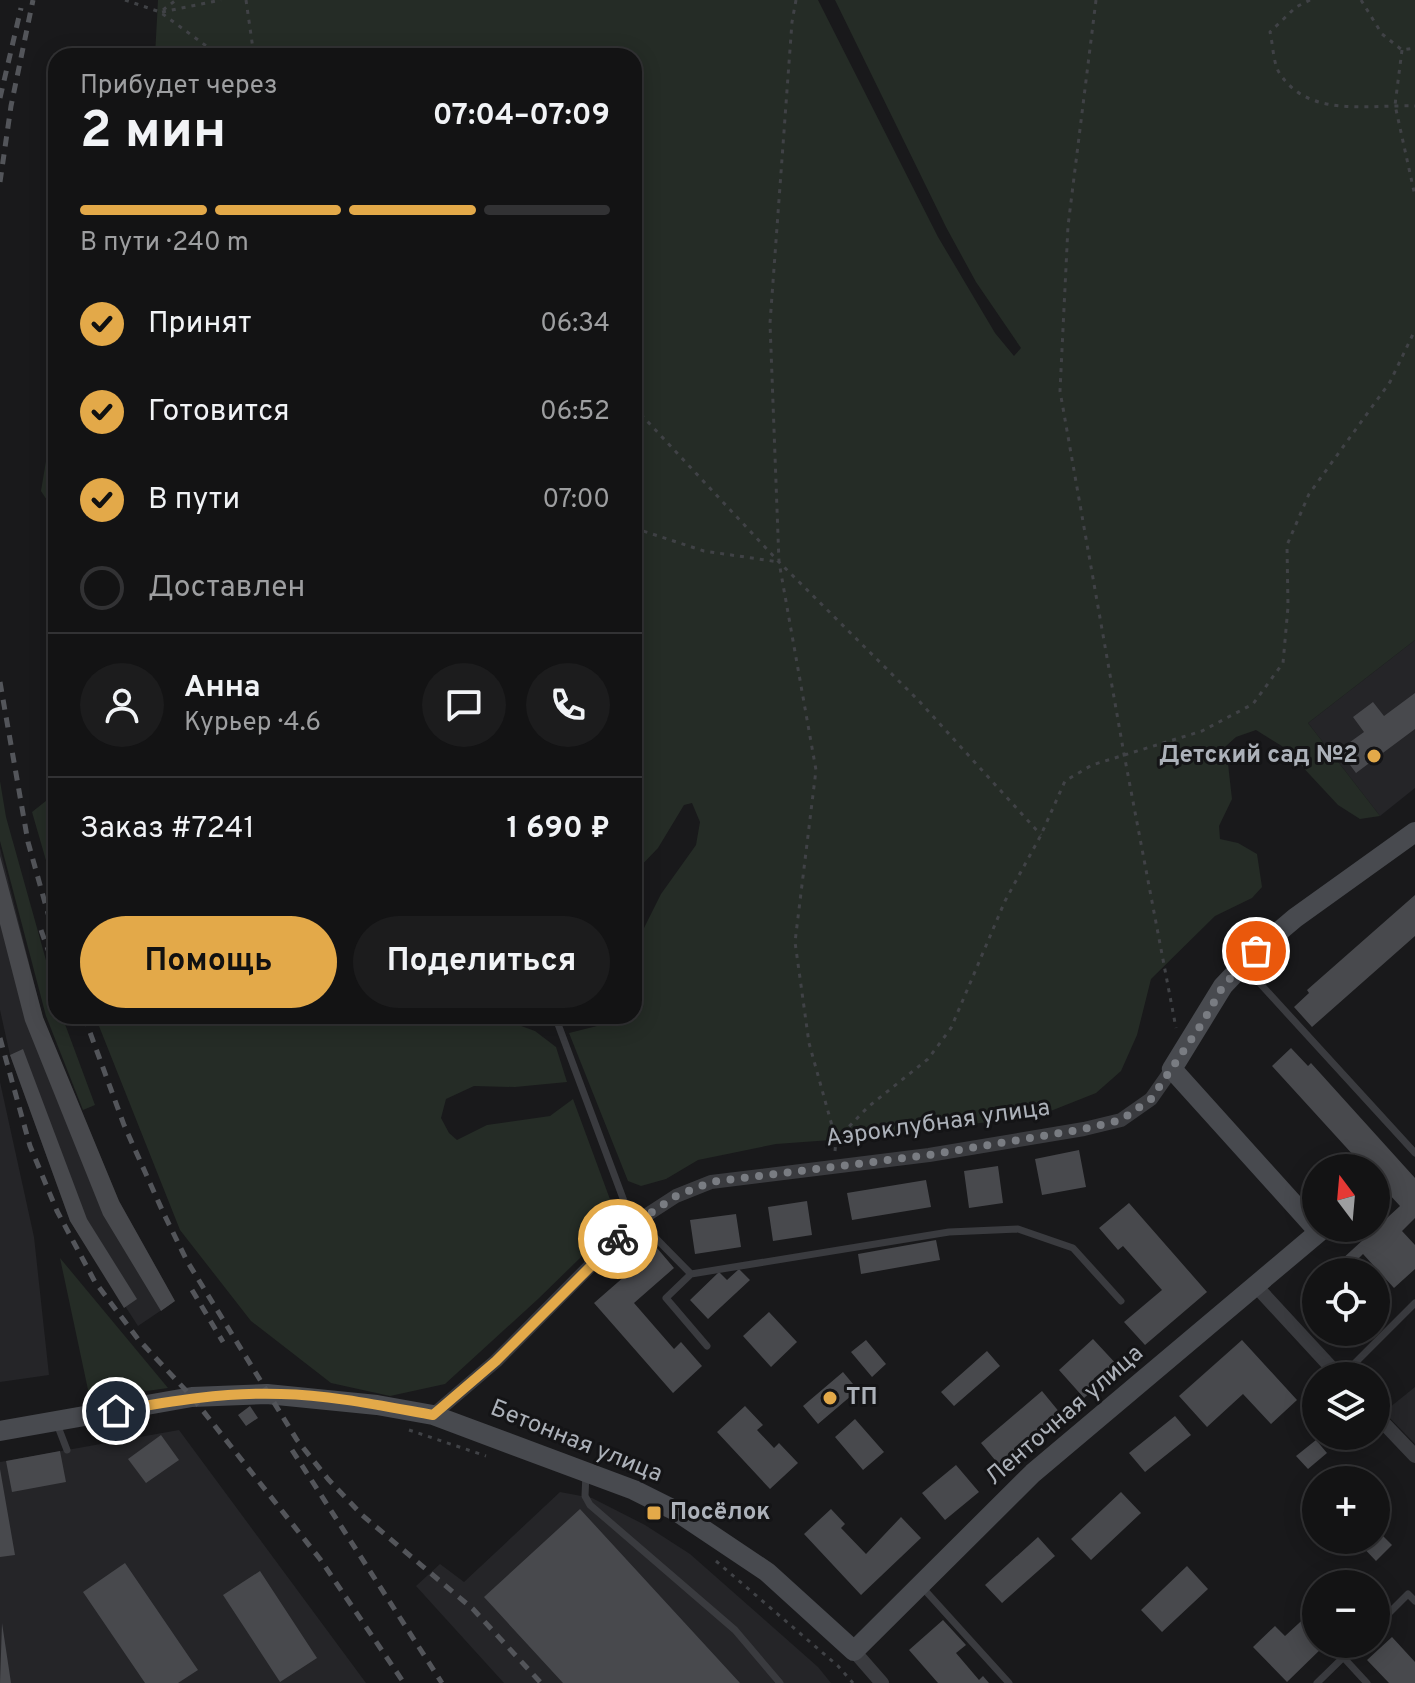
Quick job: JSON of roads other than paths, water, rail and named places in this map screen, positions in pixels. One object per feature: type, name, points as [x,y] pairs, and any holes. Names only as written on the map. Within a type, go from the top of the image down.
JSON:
[{"type":"street","name":"Аэроклубная улица","points":[[433,1415],[496,1361],[639,1220],[676,1196],[711,1182],[929,1155],[1121,1120],[1151,1099],[1223,986],[1243,965],[1295,918],[1415,832]]},
{"type":"street","name":"Ленточная улица","points":[[854,1651],[1033,1473],[1319,1232],[1176,1063]]},
{"type":"street","points":[[1255,1285],[1327,1362]]},
{"type":"street","name":"Бетонная улица","points":[[0,1431],[192,1397],[267,1394],[377,1405],[433,1415],[634,1490],[719,1538],[767,1572],[854,1651],[882,1683]]},
{"type":"street","points":[[1390,1430],[1415,1456]]},
{"type":"lane","points":[[1243,965],[1415,1153]]},
{"type":"lane","points":[[558,1024],[624,1201],[691,1274]]},
{"type":"lane","points":[[707,1346],[666,1298],[691,1274],[949,1232],[1018,1229],[1073,1248],[1121,1301]]},
{"type":"lane","points":[[1354,1362],[1415,1303]]},
{"type":"lane","points":[[56,1422],[67,1450]]},
{"type":"lane","points":[[586,1471],[585,1496],[590,1505],[735,1630],[780,1683]]},
{"type":"lane","points":[[920,1585],[1009,1683]]},
{"type":"lane","points":[[1390,1612],[1408,1594],[1415,1601]]},
{"type":"lane","points":[[1317,1683],[1342,1658]]},
{"type":"lane","points":[[1344,1658],[1367,1683]]},
{"type":"railway","points":[[0,182],[11,106],[33,0]]},
{"type":"railway","points":[[0,98],[21,8]]},
{"type":"railway","points":[[0,682],[28,842],[48,913]]},
{"type":"railway","points":[[41,930],[48,950]]},
{"type":"railway","points":[[87,1024],[124,1125],[187,1261],[297,1440],[362,1515],[473,1609],[541,1683]]},
{"type":"railway","points":[[0,1038],[30,1146],[57,1211],[95,1282],[138,1339],[192,1397],[320,1559],[404,1683]]},
{"type":"railway","points":[[192,1290],[223,1342]]},
{"type":"railway","points":[[292,1450],[442,1683]]},
{"type":"place","name":"Детский сад №2","points":[[1374,756]]},
{"type":"place","name":"ТП","points":[[830,1398]]},
{"type":"place","name":"Посёлок","points":[[654,1513]]}]
